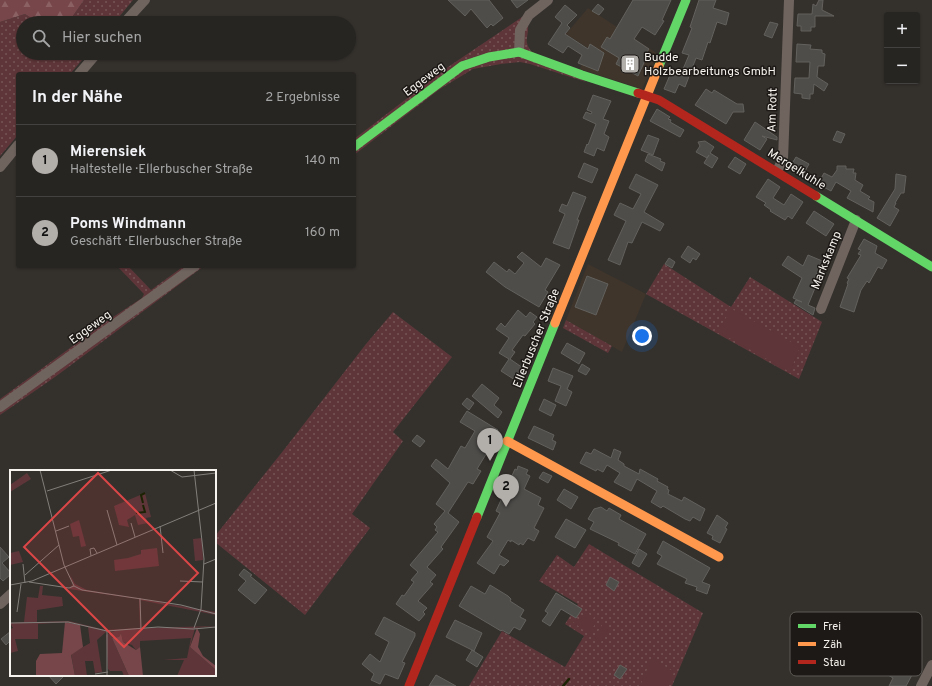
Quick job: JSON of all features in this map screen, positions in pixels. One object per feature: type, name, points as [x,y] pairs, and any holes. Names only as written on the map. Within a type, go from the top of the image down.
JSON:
[{"type":"street","points":[[130,16],[145,0]]},
{"type":"street","points":[[518,52],[520,30],[529,15],[548,0]]},
{"type":"street","name":"Ellerbuscher Straße","points":[[409,686],[686,0]]},
{"type":"street","name":"Am Rott","points":[[777,171],[783,160],[789,0]]},
{"type":"street","name":"Eggeweg","points":[[356,146],[462,66],[489,57],[518,52],[647,97]]},
{"type":"street","points":[[81,72],[92,60]]},
{"type":"street","name":"Mergelkuhle","points":[[647,97],[659,100],[932,267]]},
{"type":"street","points":[[0,167],[16,147]]},
{"type":"street","name":"Markskamp","points":[[821,309],[856,220]]},
{"type":"street","name":"Eggeweg","points":[[0,407],[192,268]]},
{"type":"street","points":[[507,441],[719,557]]},
{"type":"street","points":[[0,604],[10,595]]},
{"type":"street","points":[[921,686],[932,665]]},
{"type":"shaded area","points":[[84,0],[133,0],[120,16],[73,16]]},
{"type":"shaded area","points":[[588,8],[658,54],[642,89],[580,69],[588,48],[566,34]]},
{"type":"shaded area","points":[[525,15],[528,25],[527,44],[531,51],[586,82],[520,62],[473,69],[440,89],[356,153],[356,137],[448,67]]},
{"type":"shaded area","points":[[16,17],[16,60],[82,60],[72,72],[16,72],[16,137],[0,156],[0,22]]},
{"type":"shaded area","points":[[588,264],[646,294],[622,352],[566,320]]},
{"type":"shaded area","points":[[664,264],[731,307],[750,277],[822,322],[799,379],[646,294]]},
{"type":"shaded area","points":[[119,268],[130,268],[151,290],[181,268],[201,268],[55,377],[0,415],[0,399],[107,321],[142,298],[144,294]]},
{"type":"shaded area","points":[[732,309],[800,347],[790,372],[717,331]]},
{"type":"shaded area","points":[[393,312],[452,357],[393,432],[403,441],[352,514],[370,528],[305,615],[216,543],[216,535],[366,344]]},
{"type":"shaded area","points":[[566,320],[612,346],[608,353],[563,328]]},
{"type":"shaded area","points":[[589,544],[703,613],[672,686],[469,686],[502,631],[565,667],[584,636],[565,624],[578,604],[539,581],[557,555],[574,567]]},
{"type":"shaded area","points":[[585,612],[594,617],[591,622],[595,624],[589,634],[570,620],[573,616],[580,620]]},
{"type":"shaded area","points":[[603,624],[609,628],[601,642],[594,637]]},
{"type":"shaded area","points":[[652,658],[674,672],[668,686],[640,686]]},
{"type":"green space","points":[[0,0],[84,0],[73,16],[28,16],[25,14],[0,22]]},
{"type":"building","points":[[448,0],[489,0],[503,18],[493,26],[491,24],[487,28],[471,9],[465,16]]},
{"type":"building","points":[[511,0],[528,0],[517,8]]},
{"type":"building","points":[[633,0],[671,0],[662,20],[664,21],[655,35],[642,27],[634,39],[649,49],[645,55],[647,56],[638,76],[616,64],[619,58],[601,47],[607,37],[610,39]]},
{"type":"building","points":[[699,0],[716,0],[713,8],[729,13],[726,25],[717,22],[702,60],[696,58],[685,87],[679,84],[675,93],[664,89],[670,75],[673,76],[674,73],[680,76],[689,55],[682,53],[692,28],[690,27]]},
{"type":"building","points":[[819,0],[823,0],[822,10],[834,16],[815,16],[815,27],[811,27],[811,31],[801,31],[801,26],[797,26],[798,14],[812,14],[813,4],[816,6]]},
{"type":"building","points":[[598,4],[604,9],[599,15],[592,11]]},
{"type":"building","points":[[565,5],[577,15],[567,25],[570,28],[565,34],[588,49],[590,44],[604,53],[598,71],[578,63],[582,55],[568,46],[563,53],[548,44],[562,23],[555,17]]},
{"type":"building","points":[[770,22],[778,24],[772,38],[764,35]]},
{"type":"building","points":[[797,44],[811,45],[810,49],[822,50],[822,53],[825,54],[824,66],[818,66],[817,77],[828,84],[824,91],[814,84],[813,94],[810,94],[810,99],[802,98],[802,94],[794,93],[795,78],[809,78],[810,62],[796,62]]},
{"type":"building","points":[[706,89],[712,93],[714,90],[737,104],[743,104],[744,112],[733,112],[726,124],[695,105]]},
{"type":"building","points":[[593,95],[611,101],[603,119],[609,121],[604,134],[609,137],[604,151],[597,148],[594,156],[584,152],[596,124],[583,118],[586,112],[591,114],[592,112],[587,110]]},
{"type":"building","points":[[657,109],[670,117],[668,119],[671,120],[670,122],[684,130],[680,137],[650,121]]},
{"type":"building","points":[[755,122],[777,137],[777,140],[762,136],[767,139],[760,150],[744,140]]},
{"type":"building","points":[[837,131],[845,134],[841,143],[833,140]]},
{"type":"building","points":[[648,135],[659,139],[653,155],[641,150]]},
{"type":"building","points":[[705,141],[714,147],[710,153],[718,158],[712,168],[704,163],[709,155],[707,158],[696,152],[700,146],[698,142]]},
{"type":"building","points":[[648,154],[661,159],[660,161],[665,163],[662,171],[645,161]]},
{"type":"building","points":[[735,157],[746,164],[740,174],[728,167]]},
{"type":"building","points":[[796,157],[809,164],[803,175],[790,167]]},
{"type":"building","points":[[584,163],[598,169],[592,183],[578,177]]},
{"type":"building","points":[[837,166],[846,166],[846,169],[854,169],[853,173],[856,173],[855,180],[863,185],[860,191],[870,197],[868,199],[874,202],[873,212],[847,198],[851,191],[836,182],[831,191],[818,184],[824,173],[832,177],[837,170]]},
{"type":"building","points":[[636,174],[658,185],[644,212],[664,224],[660,231],[642,222],[632,243],[628,242],[620,265],[608,260],[626,221],[614,215],[620,203],[633,209],[641,194],[629,188]]},
{"type":"building","points":[[896,174],[906,176],[904,193],[901,193],[894,207],[899,210],[890,226],[877,218],[895,189]]},
{"type":"building","points":[[768,179],[780,187],[773,198],[784,205],[791,194],[803,202],[792,219],[788,216],[785,220],[770,211],[771,210],[764,205],[766,203],[756,197]]},
{"type":"building","points":[[573,192],[586,197],[577,220],[579,220],[569,249],[553,243],[565,214],[559,211],[562,204],[567,206]]},
{"type":"building","points":[[814,211],[834,224],[826,236],[806,223]]},
{"type":"building","points":[[864,239],[877,246],[875,253],[887,260],[882,269],[878,267],[869,283],[867,281],[861,290],[854,312],[840,307],[848,284],[849,279],[847,278],[861,255],[858,254],[861,250],[858,249]]},
{"type":"building","points":[[688,246],[700,254],[696,260],[693,258],[690,263],[681,257]]},
{"type":"building","points":[[522,252],[541,267],[546,258],[560,265],[545,290],[548,292],[539,307],[505,287],[486,272],[494,262],[507,272],[509,269],[515,274],[524,263],[517,257]]},
{"type":"building","points":[[808,255],[827,263],[822,275],[817,273],[811,286],[815,288],[808,305],[815,308],[813,315],[794,303],[796,300],[802,302],[793,298],[802,278],[782,265],[788,256],[803,266]]},
{"type":"building","points":[[669,258],[675,262],[672,268],[665,264]]},
{"type":"building","points":[[587,276],[608,284],[596,315],[575,307]]},
{"type":"building","points":[[518,310],[526,317],[530,312],[537,317],[533,322],[535,324],[525,336],[523,335],[512,350],[515,352],[510,359],[523,368],[515,380],[501,371],[509,359],[499,353],[509,338],[496,329],[501,323],[505,327]]},
{"type":"building","points":[[567,343],[585,353],[579,364],[561,353]]},
{"type":"building","points":[[582,364],[590,369],[586,375],[578,371]]},
{"type":"building","points":[[553,368],[573,376],[567,389],[572,392],[566,406],[555,401],[561,386],[548,381]]},
{"type":"building","points":[[482,384],[499,398],[494,405],[502,412],[498,418],[472,396]]},
{"type":"building","points":[[467,398],[474,403],[469,410],[462,404]]},
{"type":"building","points":[[544,399],[556,405],[551,416],[539,410]]},
{"type":"building","points":[[467,411],[498,430],[486,449],[488,451],[477,469],[481,471],[473,484],[468,482],[448,513],[459,522],[441,547],[443,549],[427,567],[436,575],[430,582],[433,584],[418,601],[427,608],[423,612],[425,614],[419,621],[396,604],[414,582],[411,580],[418,572],[410,565],[438,532],[435,530],[437,527],[434,524],[445,511],[436,504],[450,483],[431,466],[436,459],[448,469],[461,446],[465,448],[475,431],[460,422]]},
{"type":"building","points":[[534,426],[554,435],[552,440],[556,442],[553,450],[528,438]]},
{"type":"building","points":[[417,435],[425,441],[420,447],[412,441]]},
{"type":"building","points":[[594,449],[611,458],[614,449],[621,452],[618,460],[624,464],[624,466],[639,474],[640,469],[658,479],[657,481],[668,487],[668,494],[682,501],[684,497],[705,509],[700,521],[693,517],[690,521],[663,506],[661,508],[651,502],[657,491],[637,479],[631,491],[614,482],[620,473],[607,465],[603,472],[597,469],[596,471],[580,463],[586,452],[591,454]]},
{"type":"building","points":[[518,466],[528,470],[526,474],[530,476],[524,489],[541,498],[538,505],[544,508],[534,528],[539,531],[534,541],[528,538],[523,545],[520,543],[519,545],[511,540],[511,542],[508,540],[499,555],[509,561],[504,566],[500,564],[494,574],[477,563],[493,541],[487,537],[500,513],[496,511],[515,469],[517,470]]},
{"type":"building","points":[[543,472],[552,476],[548,483],[539,478]]},
{"type":"building","points":[[564,489],[578,497],[571,509],[557,500]]},
{"type":"building","points":[[601,507],[607,511],[609,508],[621,515],[619,519],[646,534],[635,554],[618,545],[619,543],[590,529],[594,522],[588,519],[594,509]]},
{"type":"building","points":[[717,515],[728,523],[725,528],[727,529],[720,543],[712,539],[713,536],[707,533]]},
{"type":"building","points":[[566,519],[586,530],[575,548],[555,537]]},
{"type":"building","points":[[663,541],[710,568],[702,582],[710,585],[707,594],[696,590],[697,587],[685,583],[687,579],[657,564],[662,556],[657,553]]},
{"type":"building","points":[[0,547],[9,557],[2,563],[10,572],[10,575],[3,581],[0,578]]},
{"type":"building","points":[[639,549],[647,554],[639,567],[632,563]]},
{"type":"building","points":[[244,569],[267,590],[255,604],[238,590],[246,581],[239,575]]},
{"type":"building","points":[[610,577],[619,582],[614,591],[606,585]]},
{"type":"building","points":[[490,585],[508,596],[511,599],[510,601],[524,610],[520,617],[526,620],[520,630],[514,627],[509,634],[502,630],[501,631],[459,606],[471,586],[485,594]]},
{"type":"building","points":[[556,593],[582,609],[576,618],[561,609],[550,626],[542,621],[548,613],[545,611]]},
{"type":"building","points":[[384,617],[415,633],[415,636],[402,662],[405,663],[398,679],[385,674],[380,684],[371,680],[374,674],[362,664],[370,654],[380,662],[389,642],[375,634]]},
{"type":"building","points":[[455,620],[482,633],[474,651],[446,637]]},
{"type":"building","points":[[10,632],[10,641],[6,645],[1,639]]},
{"type":"building","points":[[472,650],[483,657],[477,667],[466,660]]},
{"type":"building","points":[[620,665],[627,669],[620,679],[614,675]]},
{"type":"building","points":[[436,675],[456,686],[429,686]]},
{"type":"building","points":[[49,676],[64,676],[56,684]]},
{"type":"building","points":[[890,676],[911,676],[906,686],[889,686],[893,678]]},
{"type":"waterway","points":[[563,686],[569,679]]},
{"type":"traffic: fast","points":[[659,66],[686,0]]},
{"type":"traffic: fast","points":[[356,146],[462,66],[489,57],[519,52],[582,75],[638,93]]},
{"type":"traffic: fast","points":[[816,196],[932,267]]},
{"type":"traffic: fast","points":[[477,517],[555,323]]},
{"type":"traffic: slow","points":[[555,323],[659,66]]},
{"type":"traffic: slow","points":[[507,441],[719,557]]},
{"type":"traffic: jam","points":[[638,93],[659,100],[816,196]]},
{"type":"traffic: jam","points":[[409,686],[477,517]]},
{"type":"place","name":"Budde Holzbearbeitungs GmbH","points":[[630,64]]},
{"type":"place","name":"Mierensiek","points":[[490,461]]},
{"type":"place","name":"Poms Windmann","points":[[506,507]]}]
